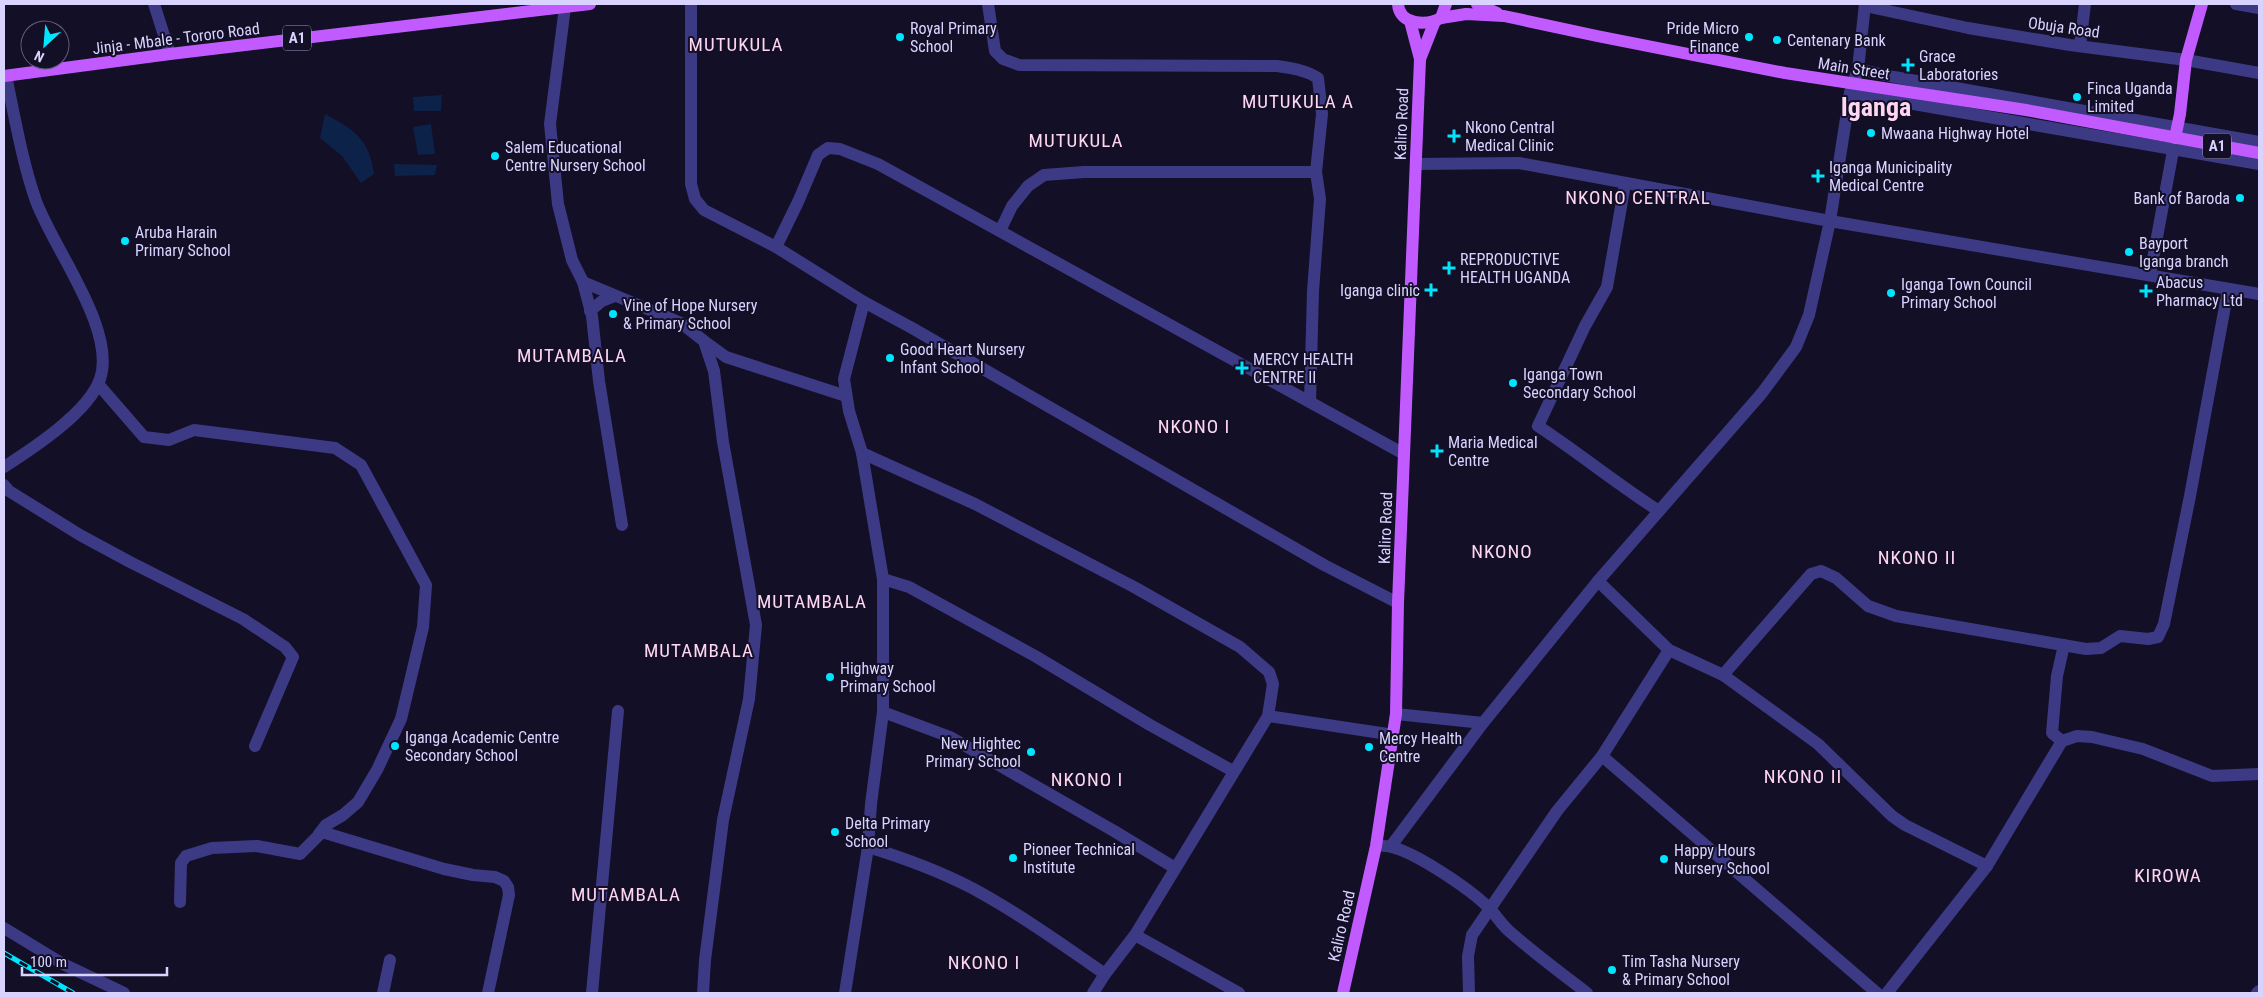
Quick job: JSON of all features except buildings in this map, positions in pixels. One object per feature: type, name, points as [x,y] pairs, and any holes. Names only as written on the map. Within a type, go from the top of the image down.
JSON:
[{"type":"main road","name":"Jinja - Mbale - Tororo Road","points":[[5,76],[170,54],[590,4]]},
{"type":"main road","name":"Kaliro Road","points":[[1420,59],[1446,4]]},
{"type":"main road","name":"A1","points":[[1477,4],[1504,16]]},
{"type":"main road","points":[[2175,134],[2183,60],[2194,4]]},
{"type":"main road","points":[[2183,60],[2202,4]]},
{"type":"main road","points":[[1396,6],[1410,21]]},
{"type":"main road","name":"A1","points":[[1410,21],[1424,23],[1466,14],[1504,16]]},
{"type":"main road","name":"Main Street","points":[[1504,16],[1852,89],[2026,110],[2175,134],[2259,153]]},
{"type":"main road","name":"Kaliro Road","points":[[1343,993],[1376,846],[1396,714],[1398,603],[1420,59],[1410,21]]},
{"type":"street","points":[[154,4],[170,54]]},
{"type":"street","points":[[690,4],[691,184],[695,198],[704,210],[776,247],[864,302],[929,337],[1324,565],[1398,603]]},
{"type":"street","points":[[988,4],[995,51],[1003,59],[1019,65],[1276,66],[1309,72],[1318,78],[1322,96],[1316,172],[1320,198],[1313,290],[1310,402]]},
{"type":"street","points":[[2080,46],[2085,4]]},
{"type":"street","points":[[2236,4],[2259,8]]},
{"type":"street","points":[[1391,846],[1483,723],[1598,581],[1762,393],[1796,347],[1809,315],[1830,221],[1852,89],[1858,69],[1865,5]]},
{"type":"street","name":"Obuja Road","points":[[1865,5],[1968,28],[2183,60],[2259,74]]},
{"type":"street","points":[[565,7],[550,124],[558,204],[572,260],[583,282],[590,311],[622,525]]},
{"type":"street","name":"Main Street","points":[[1858,69],[2175,134],[2259,142]]},
{"type":"street","points":[[4,467],[44,441],[92,395],[98,384],[104,356],[98,329],[37,202],[23,153],[5,76]]},
{"type":"street","points":[[2150,275],[2175,134]]},
{"type":"street","name":"Main Street","points":[[2175,134],[2259,164]]},
{"type":"street","points":[[776,247],[818,155],[828,148],[840,149],[878,164],[1404,454]]},
{"type":"street","points":[[1416,164],[1519,163],[1830,221],[2259,294]]},
{"type":"street","points":[[1000,231],[1012,206],[1028,186],[1044,175],[1084,172],[1316,172]]},
{"type":"street","points":[[1625,184],[1607,287],[1585,326],[1538,426],[1575,450],[1659,511]]},
{"type":"street","points":[[583,282],[681,323],[726,358],[846,396]]},
{"type":"street","points":[[1723,675],[1811,574],[1821,571],[1836,578],[1868,606],[1896,616],[2086,649],[2101,648],[2120,636],[2148,639],[2158,637],[2164,624],[2190,496],[2228,290]]},
{"type":"street","points":[[590,311],[602,301],[615,296]]},
{"type":"street","points":[[844,993],[868,846],[872,794],[883,712],[883,579],[862,453],[849,411],[844,379],[864,302]]},
{"type":"street","points":[[703,993],[705,960],[723,820],[749,700],[756,625],[723,442],[714,371],[704,341]]},
{"type":"street","points":[[98,384],[144,437],[169,440],[194,430],[335,448],[361,465],[426,585],[423,626],[401,719],[377,770],[358,802],[343,815],[326,825],[304,852],[300,854],[257,846],[212,848],[186,856],[181,863],[180,902]]},
{"type":"street","points":[[862,453],[984,508],[1134,587],[1240,647],[1269,672],[1273,684],[1268,716],[1135,934],[1093,993]]},
{"type":"street","points":[[4,485],[9,492],[80,535],[243,619],[285,647],[293,657],[269,709],[255,746]]},
{"type":"street","points":[[883,579],[909,587],[1035,656],[1150,725],[1233,771]]},
{"type":"street","points":[[1598,581],[1668,650],[1723,675],[1818,744],[1892,816],[1905,825],[1987,866]]},
{"type":"street","points":[[2062,741],[2052,733],[2057,676],[2064,645]]},
{"type":"street","points":[[1469,993],[1468,956],[1472,934],[1488,908],[1557,811],[1602,756],[1668,650]]},
{"type":"street","points":[[592,993],[618,711]]},
{"type":"street","points":[[883,712],[950,737],[1174,868]]},
{"type":"street","points":[[1396,714],[1483,723]]},
{"type":"street","points":[[1268,716],[1394,735]]},
{"type":"street","points":[[1887,993],[1987,866],[2062,741],[2077,736],[2092,737],[2143,749],[2212,776],[2259,774]]},
{"type":"street","points":[[1602,756],[1877,993]]},
{"type":"street","points":[[319,834],[322,832],[444,869],[495,877],[504,881],[508,887],[509,894],[488,993]]},
{"type":"street","points":[[868,846],[918,863],[972,889],[1059,942],[1105,974]]},
{"type":"street","points":[[1376,846],[1391,846],[1443,874],[1488,908],[1507,929],[1587,993]]},
{"type":"street","points":[[4,928],[63,964],[124,993]]},
{"type":"street","points":[[1135,934],[1239,993]]},
{"type":"street","points":[[383,993],[390,960]]},
{"type":"water","points":[[442,95],[441,111],[414,111],[413,97]]},
{"type":"water","points":[[325,114],[345,125],[364,144],[372,162],[374,174],[361,183],[342,156],[320,138]]},
{"type":"water","points":[[431,124],[435,154],[418,155],[413,127]]},
{"type":"water","points":[[394,164],[437,165],[435,175],[395,176]]},
{"type":"railway","points":[[4,953],[73,993]]},
{"type":"place","name":"Royal Primary School","points":[[900,37]]},
{"type":"place","name":"Pride Micro Finance","points":[[1749,37]]},
{"type":"place","name":"Centenary Bank","points":[[1777,40]]},
{"type":"place","name":"Grace Laboratories","points":[[1908,65]]},
{"type":"place","name":"Finca Uganda Limited","points":[[2077,97]]},
{"type":"place","name":"Mwaana Highway Hotel","points":[[1871,133]]},
{"type":"place","name":"Nkono Central Medical Clinic","points":[[1454,136]]},
{"type":"place","name":"Salem Educational Centre Nursery School","points":[[495,156]]},
{"type":"place","name":"Iganga Municipality Medical Centre","points":[[1818,176]]},
{"type":"place","name":"Bank of Baroda","points":[[2240,198]]},
{"type":"place","name":"Aruba Harain Primary School","points":[[125,241]]},
{"type":"place","name":"Bayport Iganga branch","points":[[2129,252]]},
{"type":"place","name":"REPRODUCTIVE HEALTH UGANDA","points":[[1449,268]]},
{"type":"place","name":"Iganga clinic","points":[[1431,290]]},
{"type":"place","name":"Abacus Pharmacy Ltd","points":[[2146,291]]},
{"type":"place","name":"Iganga Town Council Primary School","points":[[1891,293]]},
{"type":"place","name":"Vine of Hope Nursery & Primary School","points":[[613,314]]},
{"type":"place","name":"Good Heart Nursery Infant School","points":[[890,358]]},
{"type":"place","name":"MERCY HEALTH CENTRE II","points":[[1242,368]]},
{"type":"place","name":"Iganga Town Secondary School","points":[[1513,383]]},
{"type":"place","name":"Maria Medical Centre","points":[[1437,451]]},
{"type":"place","name":"Highway Primary School","points":[[830,677]]},
{"type":"place","name":"Iganga Academic Centre Secondary School","points":[[395,746]]},
{"type":"place","name":"Mercy Health Centre","points":[[1369,747]]},
{"type":"place","name":"New Hightec Primary School","points":[[1031,752]]},
{"type":"place","name":"Delta Primary School","points":[[835,832]]},
{"type":"place","name":"Pioneer Technical Institute","points":[[1013,858]]},
{"type":"place","name":"Happy Hours Nursery School","points":[[1664,859]]},
{"type":"place","name":"Tim Tasha Nursery & Primary School","points":[[1612,970]]},
{"type":"district","name":"MUTUKULA","points":[[736,44]]},
{"type":"district","name":"MUTUKULA A","points":[[1298,101]]},
{"type":"district","name":"Iganga","points":[[1876,107]]},
{"type":"district","name":"MUTUKULA","points":[[1076,140]]},
{"type":"district","name":"NKONO CENTRAL","points":[[1638,197]]},
{"type":"district","name":"MUTAMBALA","points":[[572,355]]},
{"type":"district","name":"NKONO I","points":[[1194,426]]},
{"type":"district","name":"NKONO","points":[[1502,551]]},
{"type":"district","name":"NKONO II","points":[[1917,557]]},
{"type":"district","name":"MUTAMBALA","points":[[812,601]]},
{"type":"district","name":"MUTAMBALA","points":[[699,650]]},
{"type":"district","name":"NKONO II","points":[[1803,776]]},
{"type":"district","name":"NKONO I","points":[[1087,779]]},
{"type":"district","name":"KIROWA","points":[[2168,875]]},
{"type":"district","name":"MUTAMBALA","points":[[626,894]]},
{"type":"district","name":"NKONO I","points":[[984,962]]}]
